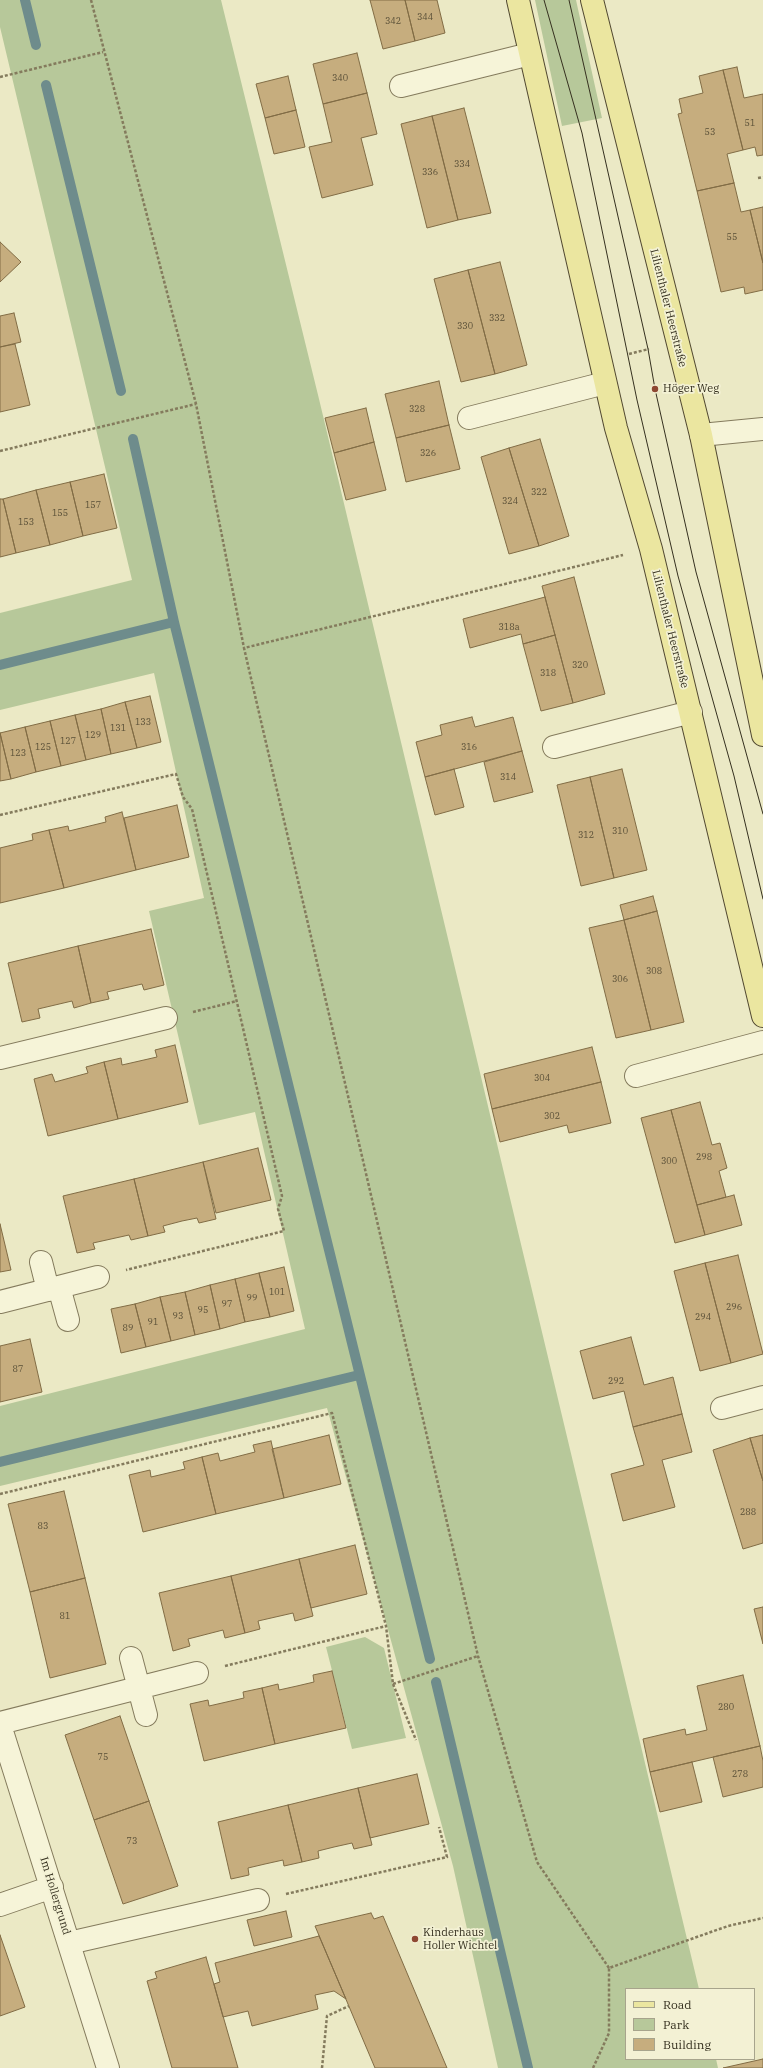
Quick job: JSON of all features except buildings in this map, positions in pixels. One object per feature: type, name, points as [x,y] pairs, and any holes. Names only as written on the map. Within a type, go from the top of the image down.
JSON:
[{"type":"main road","name":"Lilienthaler Heerstraße","points":[[518,0],[605,383],[616,428],[651,548],[763,1016]]},
{"type":"main road","name":"Lilienthaler Heerstraße","points":[[592,0],[701,435],[763,735]]},
{"type":"street","points":[[401,86],[530,54]]},
{"type":"street","points":[[469,418],[605,383]]},
{"type":"street","points":[[701,435],[763,429]]},
{"type":"street","points":[[554,746],[691,712]]},
{"type":"street","points":[[0,1058],[166,1018]]},
{"type":"street","points":[[636,1076],[763,1042]]},
{"type":"street","points":[[42,1262],[68,1320]]},
{"type":"street","points":[[0,1302],[98,1277]]},
{"type":"street","points":[[722,1408],[763,1397]]},
{"type":"street","points":[[131,1658],[146,1715]]},
{"type":"street","points":[[0,1724],[197,1673]]},
{"type":"street","name":"Im Hollergrund","points":[[0,1724],[108,2068]]},
{"type":"street","points":[[0,1905],[52,1887]]},
{"type":"street","points":[[69,1944],[258,1900]]},
{"type":"path","points":[[91,0],[103,52],[196,404],[244,648],[478,1656],[537,1862],[609,1968],[609,2033],[593,2068]]},
{"type":"path","points":[[0,77],[103,52]]},
{"type":"path","points":[[758,178],[763,177]]},
{"type":"path","points":[[600,359],[677,344]]},
{"type":"path","points":[[0,451],[196,404]]},
{"type":"path","points":[[244,648],[651,548]]},
{"type":"path","points":[[166,1018],[237,1001]]},
{"type":"path","points":[[0,1494],[332,1412],[386,1626],[393,1684],[416,1740]]},
{"type":"path","points":[[197,1673],[386,1626]]},
{"type":"path","points":[[393,1684],[478,1656]]},
{"type":"path","points":[[258,1900],[447,1857],[438,1827]]},
{"type":"path","points":[[609,1968],[728,1926],[763,1918]]},
{"type":"path","points":[[322,2068],[327,2016],[349,2006]]},
{"type":"green space","points":[[0,0],[221,0],[319,399],[699,1988],[625,1988],[625,2060],[716,2060],[718,2068],[498,2068],[453,1866],[327,1408],[0,1486],[0,1406],[305,1329],[255,1112],[199,1125],[149,911],[204,898],[154,673],[0,710],[0,613],[132,580],[0,27]]},
{"type":"green space","points":[[535,0],[576,0],[602,118],[562,126]]},
{"type":"green space","points":[[365,1637],[384,1648],[406,1738],[352,1749],[326,1647]]},
{"type":"waterway","points":[[25,0],[36,45]]},
{"type":"waterway","points":[[46,85],[121,391]]},
{"type":"waterway","points":[[133,439],[174,622],[430,1659]]},
{"type":"waterway","points":[[0,665],[174,622]]},
{"type":"waterway","points":[[0,1462],[359,1375]]},
{"type":"waterway","points":[[436,1682],[528,2068]]},
{"type":"tram line","points":[[544,0],[582,133],[637,400],[678,576],[734,776],[763,899]]},
{"type":"tram line","points":[[569,0],[648,349],[655,389],[696,572],[763,814]]},
{"type":"place","name":"Höger Weg","points":[[655,389]]},
{"type":"place","name":"Kinderhaus Holler Wichtel","points":[[415,1939]]}]
